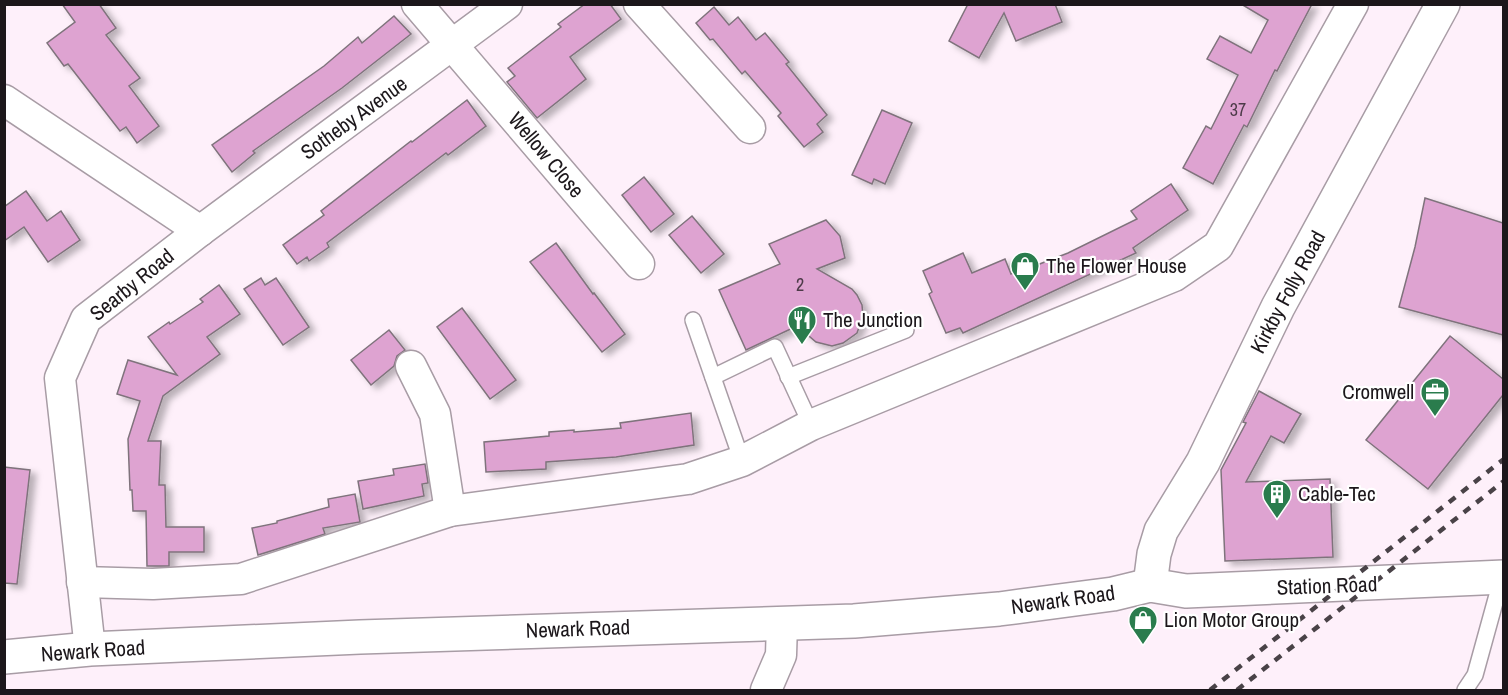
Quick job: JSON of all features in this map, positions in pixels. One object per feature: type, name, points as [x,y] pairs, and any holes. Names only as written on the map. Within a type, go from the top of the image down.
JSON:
[{"type":"main road","name":"Kirkby Folly Road","points":[[1150,585],[1154,554],[1161,531],[1203,462],[1278,307],[1443,4]]},
{"type":"main road","name":"Station Road","points":[[1150,585],[1186,591],[1503,577]]},
{"type":"main road","name":"Newark Road","points":[[4,657],[90,649],[360,637],[854,621],[999,609],[1113,594],[1150,585]]},
{"type":"street","name":"Wellow Close","points":[[417,4],[639,264]]},
{"type":"street","name":"Sotheby Avenue","points":[[200,231],[507,4]]},
{"type":"street","points":[[639,4],[750,128]]},
{"type":"street","points":[[82,582],[153,584],[241,579],[450,511],[688,479],[742,461],[811,425],[1174,276],[1218,246],[1353,4]]},
{"type":"street","name":"Searby Road","points":[[4,100],[200,231],[86,319],[60,378],[90,649]]},
{"type":"street","points":[[411,366],[435,414],[450,511]]},
{"type":"street","points":[[766,690],[781,655],[782,622]]},
{"type":"lane","points":[[693,320],[742,461]]},
{"type":"lane","points":[[788,377],[906,330]]},
{"type":"lane","points":[[713,377],[775,347],[811,425]]},
{"type":"lane","points":[[1466,690],[1475,675],[1503,577]]},
{"type":"building","points":[[62,4],[99,4],[116,28],[106,35],[140,78],[129,86],[159,126],[137,143],[126,127],[120,131],[68,64],[64,66],[47,43],[75,22]]},
{"type":"building","points":[[585,4],[610,4],[621,19],[570,57],[586,79],[537,118],[507,82],[515,76],[508,68],[561,27],[558,24]]},
{"type":"building","points":[[968,4],[1055,4],[1062,22],[1016,41],[1004,13],[979,58],[949,41]]},
{"type":"building","points":[[1241,4],[1312,4],[1277,71],[1275,70],[1247,127],[1244,125],[1213,184],[1183,168],[1206,126],[1211,129],[1238,75],[1207,59],[1220,36],[1251,53],[1268,20]]},
{"type":"building","points":[[714,7],[729,25],[738,17],[756,40],[765,33],[789,62],[786,64],[827,115],[817,124],[823,132],[804,147],[778,116],[781,113],[745,71],[742,74],[713,39],[710,40],[696,23]]},
{"type":"building","points":[[394,16],[411,34],[342,88],[253,151],[255,153],[232,172],[212,145],[324,66],[358,37],[362,43]]},
{"type":"building","points":[[467,100],[486,126],[448,155],[446,153],[327,243],[329,247],[309,261],[307,257],[297,264],[283,245],[324,215],[321,211]]},
{"type":"building","points":[[882,110],[912,123],[885,184],[874,179],[872,184],[852,175]]},
{"type":"building","points":[[644,177],[674,214],[651,232],[622,195]]},
{"type":"building","points":[[1171,184],[1188,210],[1133,248],[1136,253],[963,333],[960,328],[946,333],[929,294],[932,292],[923,271],[963,253],[972,273],[1005,259],[1011,274],[1024,270],[1068,253],[1137,219],[1131,211]]},
{"type":"building","points":[[26,191],[47,221],[61,211],[80,240],[48,262],[24,227],[4,241],[4,207]]},
{"type":"building","points":[[1425,198],[1503,223],[1503,335],[1399,307]]},
{"type":"building","points":[[692,216],[724,254],[701,273],[669,235]]},
{"type":"building","name":"The Junction","points":[[826,220],[840,236],[845,258],[817,269],[852,289],[857,295],[862,305],[863,316],[857,333],[843,343],[832,346],[816,342],[797,326],[746,350],[719,290],[780,264],[769,244]]},
{"type":"building","points":[[556,243],[625,334],[602,352],[530,262]]},
{"type":"building","points":[[261,278],[265,285],[276,278],[309,327],[283,345],[244,289]]},
{"type":"building","points":[[219,285],[240,314],[207,337],[220,354],[163,396],[148,441],[161,441],[159,485],[165,485],[166,527],[204,527],[204,552],[169,552],[169,566],[147,566],[146,511],[133,511],[132,490],[130,490],[128,439],[140,401],[117,394],[128,360],[177,375],[148,337],[203,302],[200,299]]},
{"type":"building","points":[[462,308],[516,380],[490,399],[437,327]]},
{"type":"building","points":[[389,330],[405,350],[397,356],[394,366],[371,385],[351,360]]},
{"type":"building","name":"Cromwell","points":[[1450,336],[1503,379],[1503,395],[1428,489],[1366,440]]},
{"type":"building","name":"Cable-Tec","points":[[1259,391],[1301,414],[1284,443],[1271,436],[1246,482],[1330,479],[1333,557],[1225,561],[1221,470],[1246,423],[1243,422]]},
{"type":"building","points":[[691,413],[694,445],[616,457],[546,462],[546,469],[486,472],[484,442],[549,436],[549,432],[621,428],[620,423]]},
{"type":"building","points":[[425,464],[428,483],[422,484],[424,496],[363,509],[358,481],[394,475],[393,469]]},
{"type":"building","points":[[4,467],[30,470],[17,584],[4,583]]},
{"type":"building","points":[[355,494],[360,522],[323,528],[325,534],[258,555],[252,528],[329,507],[328,499]]},
{"type":"railway","points":[[1210,690],[1504,459]]},
{"type":"railway","points":[[1237,690],[1504,481]]},
{"type":"place","name":"The Flower House","points":[[1025,292]]},
{"type":"place","name":"The Junction","points":[[802,346]]},
{"type":"place","name":"Cromwell","points":[[1435,418]]},
{"type":"place","name":"Cable-Tec","points":[[1277,520]]},
{"type":"place","name":"Lion Motor Group","points":[[1143,646]]}]
